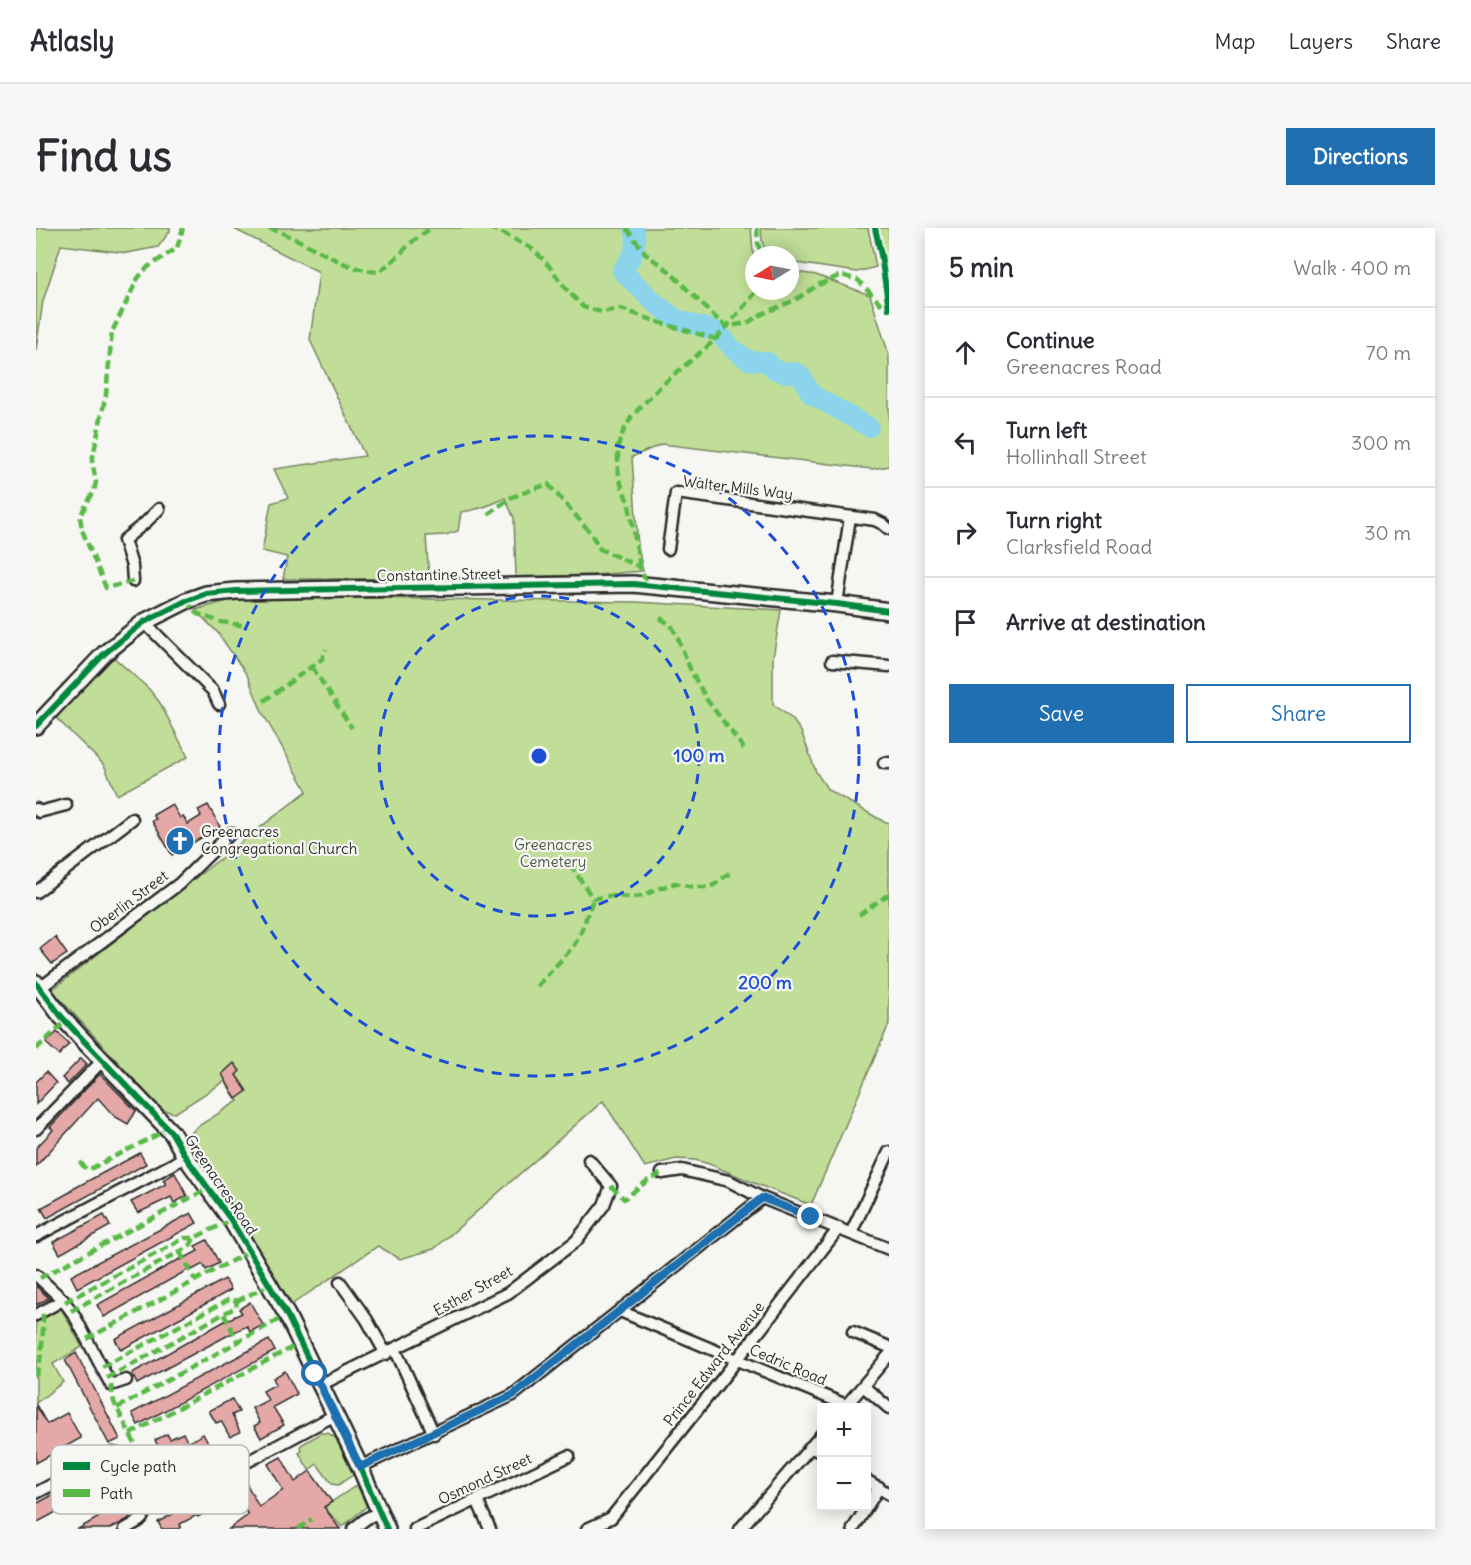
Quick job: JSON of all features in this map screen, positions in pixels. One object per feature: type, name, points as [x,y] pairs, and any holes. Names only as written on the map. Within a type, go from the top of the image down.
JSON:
[{"type":"street","name":"Walter Mills Way","points":[[668,549],[676,493],[875,520],[889,529]]},
{"type":"street","points":[[133,580],[132,566],[123,540],[159,509]]},
{"type":"street","points":[[837,604],[850,517]]},
{"type":"street","name":"Constantine Street","points":[[36,726],[104,654],[144,622],[186,601],[206,594],[236,591],[633,584],[889,611]]},
{"type":"street","points":[[144,622],[213,691],[219,704]]},
{"type":"street","points":[[832,661],[889,666]]},
{"type":"street","points":[[36,809],[39,812],[66,805]]},
{"type":"street","points":[[36,892],[132,819]]},
{"type":"street","name":"Oberlin Street","points":[[37,988],[179,884],[231,833]]},
{"type":"street","name":"Greenacres Road","points":[[37,988],[172,1133],[185,1156],[231,1220],[287,1316],[360,1467],[387,1529]]},
{"type":"street","points":[[36,1129],[103,1060]]},
{"type":"street","points":[[851,1233],[889,1152]]},
{"type":"street","points":[[36,1236],[185,1156]]},
{"type":"street","name":"Esther Street","points":[[320,1385],[508,1293],[576,1241],[604,1205],[611,1186],[589,1160]]},
{"type":"street","points":[[662,1173],[682,1170],[729,1181],[762,1198],[889,1249]]},
{"type":"street","points":[[360,1467],[513,1395],[762,1198]]},
{"type":"street","name":"Prince Edward Avenue","points":[[587,1529],[611,1518],[839,1228]]},
{"type":"street","points":[[36,1275],[63,1300],[74,1315],[111,1385],[126,1380]]},
{"type":"street","points":[[340,1282],[391,1351],[434,1434]]},
{"type":"street","points":[[36,1315],[63,1300]]},
{"type":"street","name":"Cedric Road","points":[[620,1311],[838,1403]]},
{"type":"street","points":[[853,1332],[889,1347]]},
{"type":"street","points":[[848,1403],[889,1355]]},
{"type":"street","points":[[863,1386],[889,1407]]},
{"type":"street","points":[[249,1461],[335,1415]]},
{"type":"street","points":[[740,1529],[817,1439]]},
{"type":"street","points":[[810,1447],[817,1451]]},
{"type":"street","name":"Osmond Street","points":[[415,1529],[439,1524],[477,1500],[568,1456]]},
{"type":"street","points":[[871,1482],[889,1494]]},
{"type":"street","points":[[36,1493],[51,1485]]},
{"type":"street","points":[[853,1529],[879,1487]]},
{"type":"street","points":[[477,1500],[490,1529]]},
{"type":"street","points":[[353,1529],[367,1518],[380,1512]]},
{"type":"street","points":[[125,1529],[139,1521],[144,1514]]},
{"type":"green space","points":[[36,228],[170,228],[170,231],[158,247],[127,253],[61,245],[43,301],[36,350]]},
{"type":"green space","points":[[232,228],[751,228],[753,246],[745,246],[745,300],[799,300],[799,272],[816,275],[870,295],[889,355],[889,466],[872,469],[662,444],[632,457],[638,547],[643,571],[516,577],[514,518],[505,498],[483,507],[461,512],[458,531],[445,535],[426,536],[429,579],[283,579],[287,557],[262,551],[271,503],[288,498],[274,469],[365,456],[310,340],[319,272]]},
{"type":"green space","points":[[761,228],[868,228],[876,267],[857,272],[799,263],[799,246],[764,246]]},
{"type":"green space","points":[[876,228],[889,228],[889,263],[884,264]]},
{"type":"green space","name":"Greenacres Cemetery","points":[[286,597],[635,602],[781,610],[773,658],[773,704],[792,719],[801,731],[816,772],[828,790],[889,823],[889,1024],[811,1205],[695,1160],[676,1159],[645,1167],[603,1101],[434,1249],[400,1259],[378,1246],[291,1305],[228,1199],[189,1143],[188,1136],[197,1127],[238,1101],[225,1081],[175,1113],[160,1108],[52,990],[307,791],[262,712],[247,675],[218,633],[195,610],[227,601]]},
{"type":"green space","points":[[110,654],[149,689],[160,703],[188,757],[117,795],[104,765],[54,716]]},
{"type":"green space","points":[[60,1306],[82,1347],[53,1364],[63,1382],[36,1403],[36,1320]]},
{"type":"green space","points":[[321,1433],[328,1433],[336,1438],[353,1475],[338,1485],[332,1484],[317,1464],[309,1470],[299,1453],[302,1451],[301,1445]]},
{"type":"green space","points":[[357,1485],[366,1507],[342,1527],[324,1507]]},
{"type":"building","name":"Greenacres Congregational Church","points":[[172,804],[180,818],[183,816],[188,824],[201,816],[198,810],[208,805],[220,827],[172,855],[152,821],[156,819],[153,815]]},
{"type":"building","points":[[55,937],[67,954],[52,964],[40,949]]},
{"type":"building","points":[[57,1032],[69,1044],[59,1055],[46,1043]]},
{"type":"building","points":[[81,1058],[87,1064],[68,1084],[62,1078]]},
{"type":"building","points":[[234,1063],[240,1071],[236,1075],[247,1091],[236,1099],[222,1074]]},
{"type":"building","points":[[46,1072],[56,1083],[36,1104],[36,1082]]},
{"type":"building","points":[[100,1074],[136,1111],[128,1124],[114,1116],[98,1098],[36,1166],[36,1148],[53,1130],[50,1127]]},
{"type":"building","points":[[140,1153],[146,1164],[47,1218],[41,1208]]},
{"type":"building","points":[[175,1173],[187,1196],[174,1203],[171,1197],[138,1213],[131,1202],[166,1184],[163,1180]]},
{"type":"building","points":[[191,1213],[197,1223],[77,1288],[71,1276]]},
{"type":"building","points":[[104,1215],[110,1226],[60,1254],[53,1242]]},
{"type":"building","points":[[207,1240],[219,1263],[206,1270],[203,1264],[192,1270],[191,1268],[104,1317],[97,1305],[198,1251],[195,1246]]},
{"type":"building","points":[[225,1279],[231,1290],[121,1350],[115,1339]]},
{"type":"building","points":[[36,1286],[49,1298],[36,1305]]},
{"type":"building","points":[[250,1302],[263,1325],[250,1332],[247,1326],[236,1331],[137,1384],[132,1373],[242,1313],[239,1309]]},
{"type":"building","points":[[269,1340],[275,1351],[138,1425],[132,1413]]},
{"type":"building","points":[[76,1353],[120,1439],[109,1444],[65,1360]]},
{"type":"building","points":[[285,1371],[297,1394],[273,1407],[284,1425],[261,1438],[254,1426],[260,1423],[252,1408],[268,1400],[263,1391],[276,1384],[273,1378]]},
{"type":"building","points":[[232,1399],[239,1412],[232,1415],[240,1432],[230,1437],[221,1421],[216,1423],[209,1411]]},
{"type":"building","points":[[36,1405],[47,1424],[67,1413],[81,1438],[68,1445],[51,1445],[51,1455],[36,1463]]},
{"type":"building","points":[[183,1433],[188,1443],[203,1434],[209,1445],[158,1445],[155,1440],[167,1434],[170,1439]]},
{"type":"building","points":[[281,1457],[295,1482],[310,1471],[332,1502],[324,1507],[340,1529],[229,1529],[249,1514],[249,1488],[259,1507],[283,1490],[268,1464]]},
{"type":"building","points":[[51,1496],[53,1514],[36,1523],[36,1504]]},
{"type":"building","points":[[104,1514],[128,1514],[130,1518],[109,1529],[78,1529]]},
{"type":"building","points":[[173,1514],[203,1514],[180,1524],[181,1527],[178,1529],[162,1529],[158,1522]]},
{"type":"waterway","points":[[634,228],[636,241],[634,251],[622,271],[654,302],[676,319],[718,332],[733,349],[748,360],[768,362],[774,369],[785,373],[796,372],[802,377],[811,394],[869,427]]},
{"type":"marked path","points":[[133,581],[106,588],[82,530],[80,516],[94,491],[96,482],[92,461],[106,394],[112,332],[138,278],[148,267],[177,248],[183,228]]},
{"type":"marked path","points":[[269,228],[346,264],[367,271],[379,272],[431,228]]},
{"type":"marked path","points":[[489,228],[534,250],[583,307],[601,312],[621,309],[716,339]]},
{"type":"marked path","points":[[626,228],[647,255],[669,271],[721,323],[729,326],[747,323],[841,275],[858,280],[889,309]]},
{"type":"marked path","points":[[757,228],[759,246]]},
{"type":"marked path","points":[[640,567],[629,505],[618,470],[618,446],[623,432],[632,416],[661,386],[716,339],[749,300]]},
{"type":"marked path","points":[[488,514],[512,497],[548,484],[590,532],[600,549],[640,567],[648,586]]},
{"type":"marked path","points":[[186,601],[198,614],[221,622],[247,626]]},
{"type":"marked path","points":[[660,618],[671,625],[691,671],[707,700],[745,750]]},
{"type":"marked path","points":[[264,701],[322,659],[326,649]]},
{"type":"marked path","points":[[312,667],[352,728]]},
{"type":"marked path","points":[[570,864],[593,899]]},
{"type":"marked path","points":[[593,899],[606,896],[642,896],[675,883],[693,887],[708,887],[732,871]]},
{"type":"marked path","points":[[859,915],[889,894]]},
{"type":"marked path","points":[[537,986],[573,947],[580,935],[593,899]]},
{"type":"marked path","points":[[36,1049],[66,1021]]},
{"type":"marked path","points":[[80,1162],[86,1169],[92,1168],[167,1128]]},
{"type":"marked path","points":[[611,1186],[624,1199],[647,1181],[662,1173]]},
{"type":"marked path","points":[[40,1278],[209,1188]]},
{"type":"marked path","points":[[65,1302],[185,1238],[194,1238],[231,1220]]},
{"type":"marked path","points":[[71,1311],[190,1246],[194,1238]]},
{"type":"marked path","points":[[87,1339],[250,1251]]},
{"type":"marked path","points":[[180,1252],[195,1280]]},
{"type":"marked path","points":[[237,1301],[269,1285]]},
{"type":"marked path","points":[[102,1367],[230,1299],[237,1301],[236,1307],[107,1378]]},
{"type":"marked path","points":[[36,1376],[43,1336],[43,1311]]},
{"type":"marked path","points":[[224,1314],[238,1342]]},
{"type":"marked path","points":[[117,1408],[287,1315]]},
{"type":"marked path","points":[[130,1434],[300,1343]]},
{"type":"marked path","points":[[111,1385],[114,1402],[136,1445]]},
{"type":"marked path","points":[[298,1529],[312,1519]]},
{"type":"cycle path","points":[[875,228],[889,309]]},
{"type":"cycle path","points":[[36,726],[104,654],[144,622],[186,601],[206,594],[236,591],[633,584],[889,611]]},
{"type":"cycle path","points":[[36,983],[61,1016],[172,1133],[185,1156],[231,1220],[287,1315],[387,1529]]},
{"type":"cycle path","points":[[360,1467],[513,1395],[762,1198]]},
{"type":"place","name":"Greenacres Congregational Church","points":[[180,841]]},
{"type":"route","points":[[315,1374],[360,1467],[513,1395],[762,1198],[811,1217]]}]
